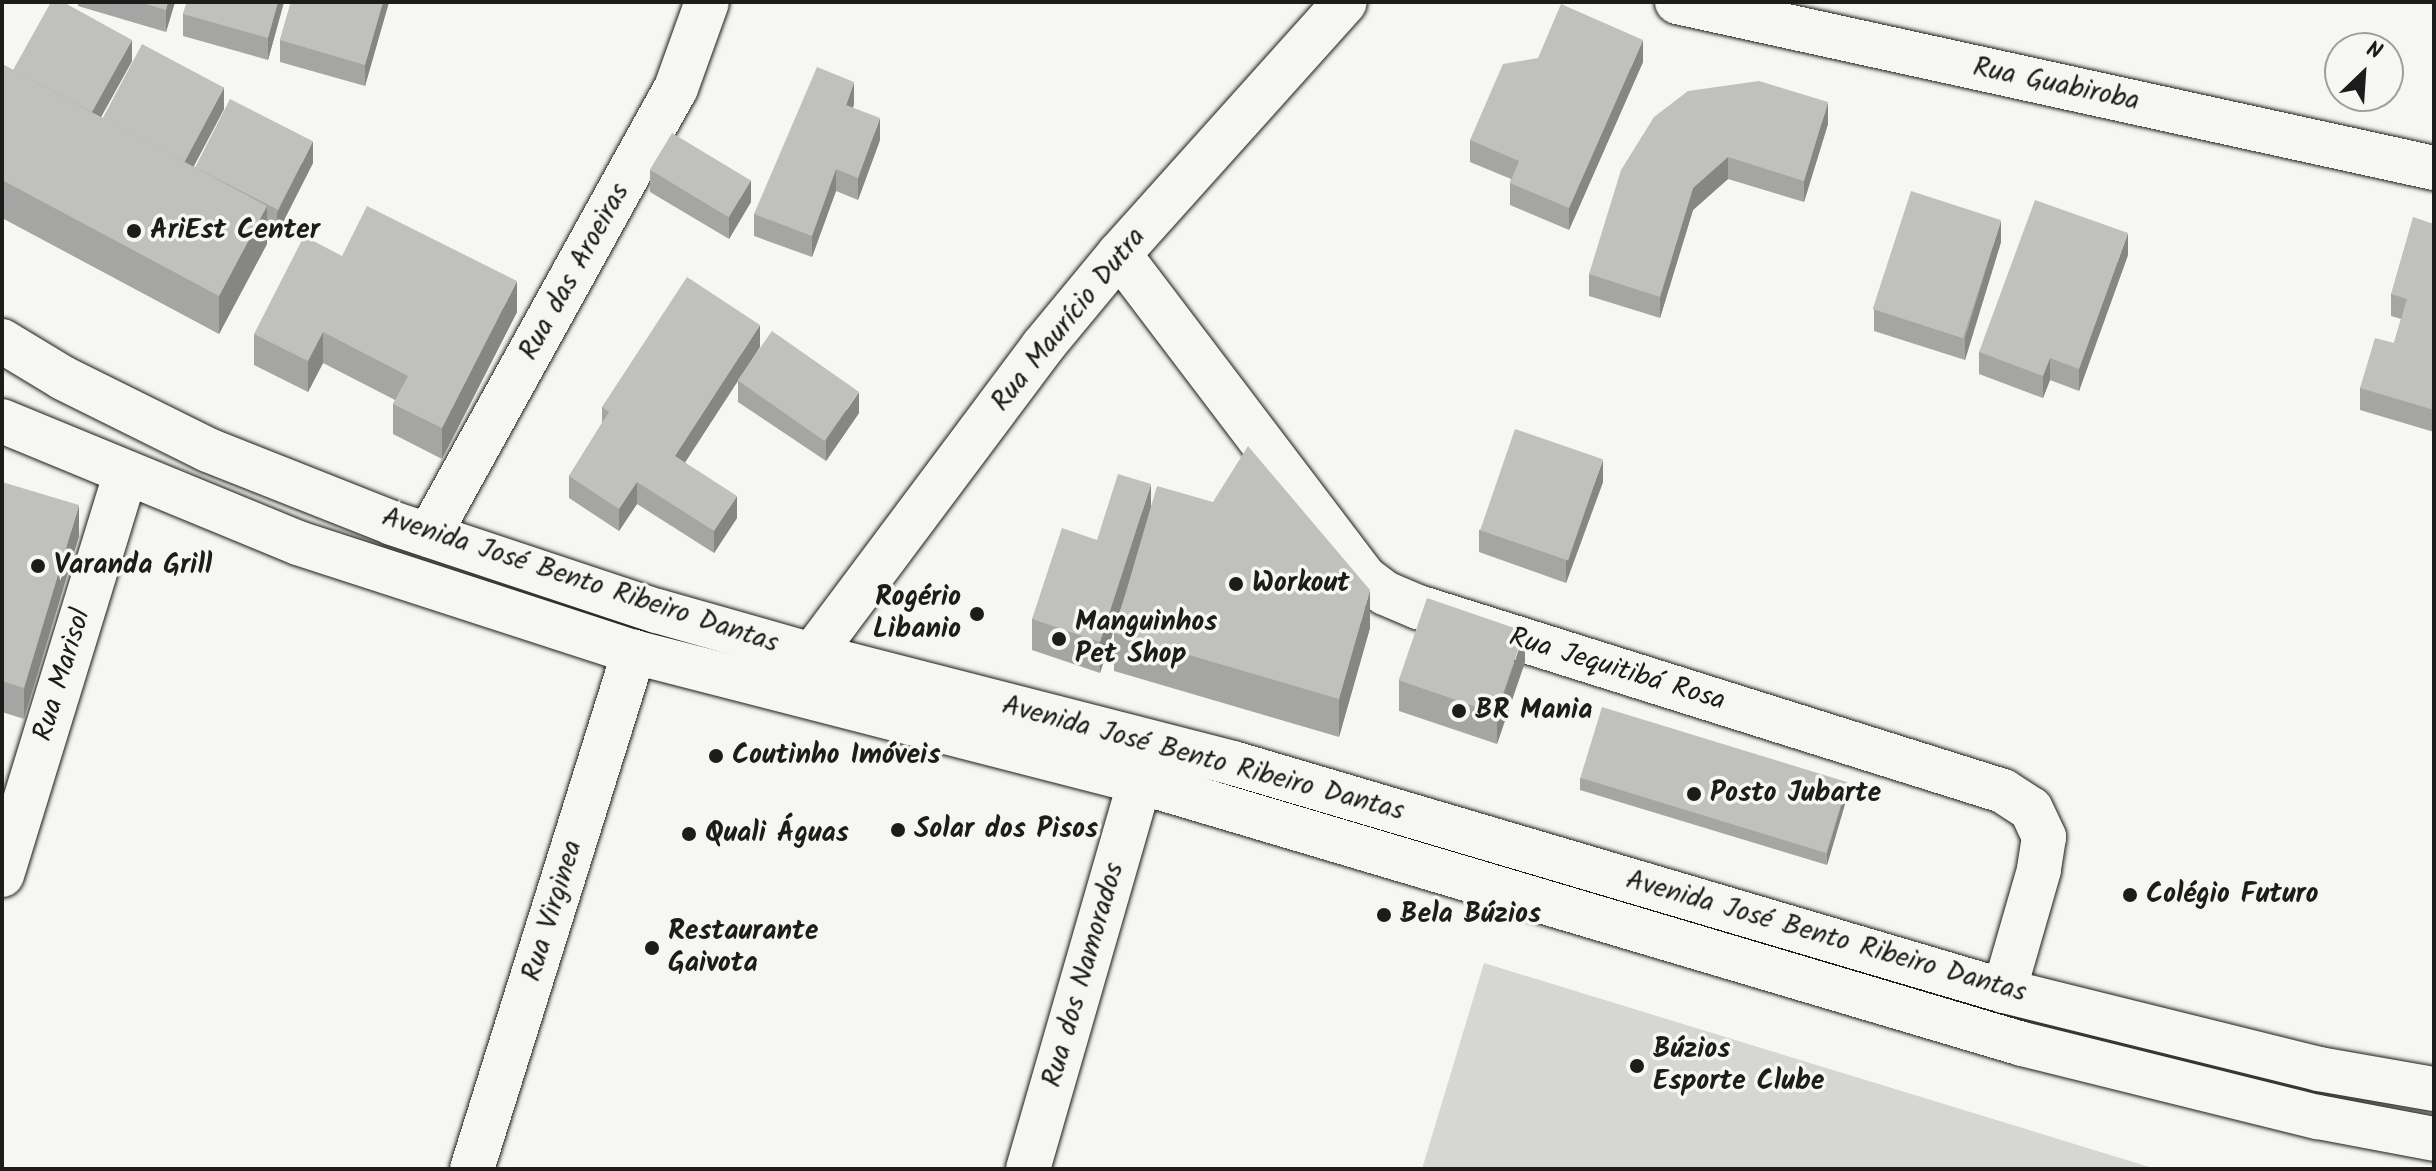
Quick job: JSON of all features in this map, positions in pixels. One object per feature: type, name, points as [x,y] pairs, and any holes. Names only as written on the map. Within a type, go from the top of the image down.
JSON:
[{"type":"main road","name":"Rua das Aroeiras","points":[[429,535],[676,88],[707,2]]},
{"type":"main road","name":"Rua Maurício Dutra","points":[[812,655],[1043,346],[1119,254],[1345,2]]},
{"type":"main road","name":"Rua Guabiroba","points":[[1677,2],[2434,168]]},
{"type":"main road","name":"Rua Jequitibá Rosa","points":[[1119,254],[1365,578],[1385,593],[1418,607],[2003,791],[2031,809],[2044,837],[2043,848],[2004,991]]},
{"type":"main road","name":"Avenida José Bento Ribeiro Dantas","points":[[2,341],[63,378],[208,450],[429,535],[657,611],[812,655],[1233,763],[2004,991],[2319,1069],[2434,1089]]},
{"type":"main road","name":"Avenida José Bento Ribeiro Dantas","points":[[2,421],[125,475],[298,543],[634,652],[1140,782],[2022,1044],[2318,1117],[2434,1139]]},
{"type":"main road","name":"Rua Marisol","points":[[2,875],[125,475]]},
{"type":"main road","name":"Rua Virginea","points":[[472,1169],[634,652]]},
{"type":"main road","name":"Rua dos Namorados","points":[[1028,1169],[1140,782]]},
{"type":"shaded area","name":"Búzios Esporte Clube","points":[[1484,963],[2156,1169],[1422,1169]]},
{"type":"building","points":[[51,2],[63,2],[132,40],[92,112],[13,70]]},
{"type":"building","points":[[139,2],[168,2],[166,10]]},
{"type":"building","points":[[187,2],[278,2],[268,38],[183,14]]},
{"type":"building","points":[[291,2],[383,2],[365,65],[280,40]]},
{"type":"building","points":[[1561,4],[1643,40],[1569,208],[1510,183],[1519,161],[1470,140],[1503,64],[1538,58]]},
{"type":"building","points":[[142,44],[224,88],[185,162],[103,118]]},
{"type":"building","name":"AriEst Center","points":[[2,64],[267,206],[219,296],[2,180]]},
{"type":"building","points":[[817,67],[854,82],[846,105],[880,118],[858,178],[836,169],[812,236],[754,214]]},
{"type":"building","points":[[1759,81],[1828,102],[1804,181],[1728,157],[1693,188],[1660,297],[1589,274],[1621,170],[1654,117],[1688,91]]},
{"type":"building","points":[[230,99],[313,141],[278,210],[195,168]]},
{"type":"building","points":[[672,133],[751,180],[729,217],[650,170]]},
{"type":"building","points":[[1911,191],[2001,220],[1963,338],[1873,309]]},
{"type":"building","points":[[2035,200],[2128,233],[2079,369],[2050,358],[2043,376],[1979,352]]},
{"type":"building","points":[[367,206],[517,281],[442,428],[393,404],[408,376],[323,332],[308,361],[254,334],[304,236],[342,256]]},
{"type":"building","points":[[2413,217],[2434,224],[2434,410],[2360,388],[2375,338],[2394,343],[2407,299],[2391,294]]},
{"type":"building","points":[[687,277],[760,325],[675,456],[737,496],[714,531],[637,482],[619,509],[569,476],[609,412],[602,407]]},
{"type":"building","points":[[772,331],[859,392],[824,441],[738,380]]},
{"type":"building","points":[[1515,429],[1603,459],[1568,560],[1480,530]]},
{"type":"building","name":"Workout","points":[[1248,446],[1370,590],[1339,699],[1114,633],[1157,486],[1213,502]]},
{"type":"building","points":[[1118,474],[1151,484],[1100,642],[1032,619],[1062,528],[1097,540]]},
{"type":"building","points":[[2,482],[79,505],[24,688],[2,681]]},
{"type":"building","points":[[1427,598],[1524,632],[1496,714],[1399,680]]},
{"type":"building","points":[[1602,707],[1848,782],[1826,853],[1580,778]]},
{"type":"place","name":"AriEst Center","points":[[134,231]]},
{"type":"place","name":"Varanda Grill","points":[[38,566]]},
{"type":"place","name":"Workout","points":[[1236,584]]},
{"type":"place","name":"Rogério Libanio","points":[[977,614]]},
{"type":"place","name":"Manguinhos Pet Shop","points":[[1059,639]]},
{"type":"place","name":"BR Mania","points":[[1459,711]]},
{"type":"place","name":"Coutinho Imóveis","points":[[716,756]]},
{"type":"place","name":"Posto Jubarte","points":[[1694,794]]},
{"type":"place","name":"Solar dos Pisos","points":[[898,830]]},
{"type":"place","name":"Quali Águas","points":[[689,834]]},
{"type":"place","name":"Colégio Futuro","points":[[2130,895]]},
{"type":"place","name":"Bela Búzios","points":[[1384,915]]},
{"type":"place","name":"Restaurante Gaivota","points":[[652,948]]},
{"type":"place","name":"Búzios Esporte Clube","points":[[1637,1066]]}]
